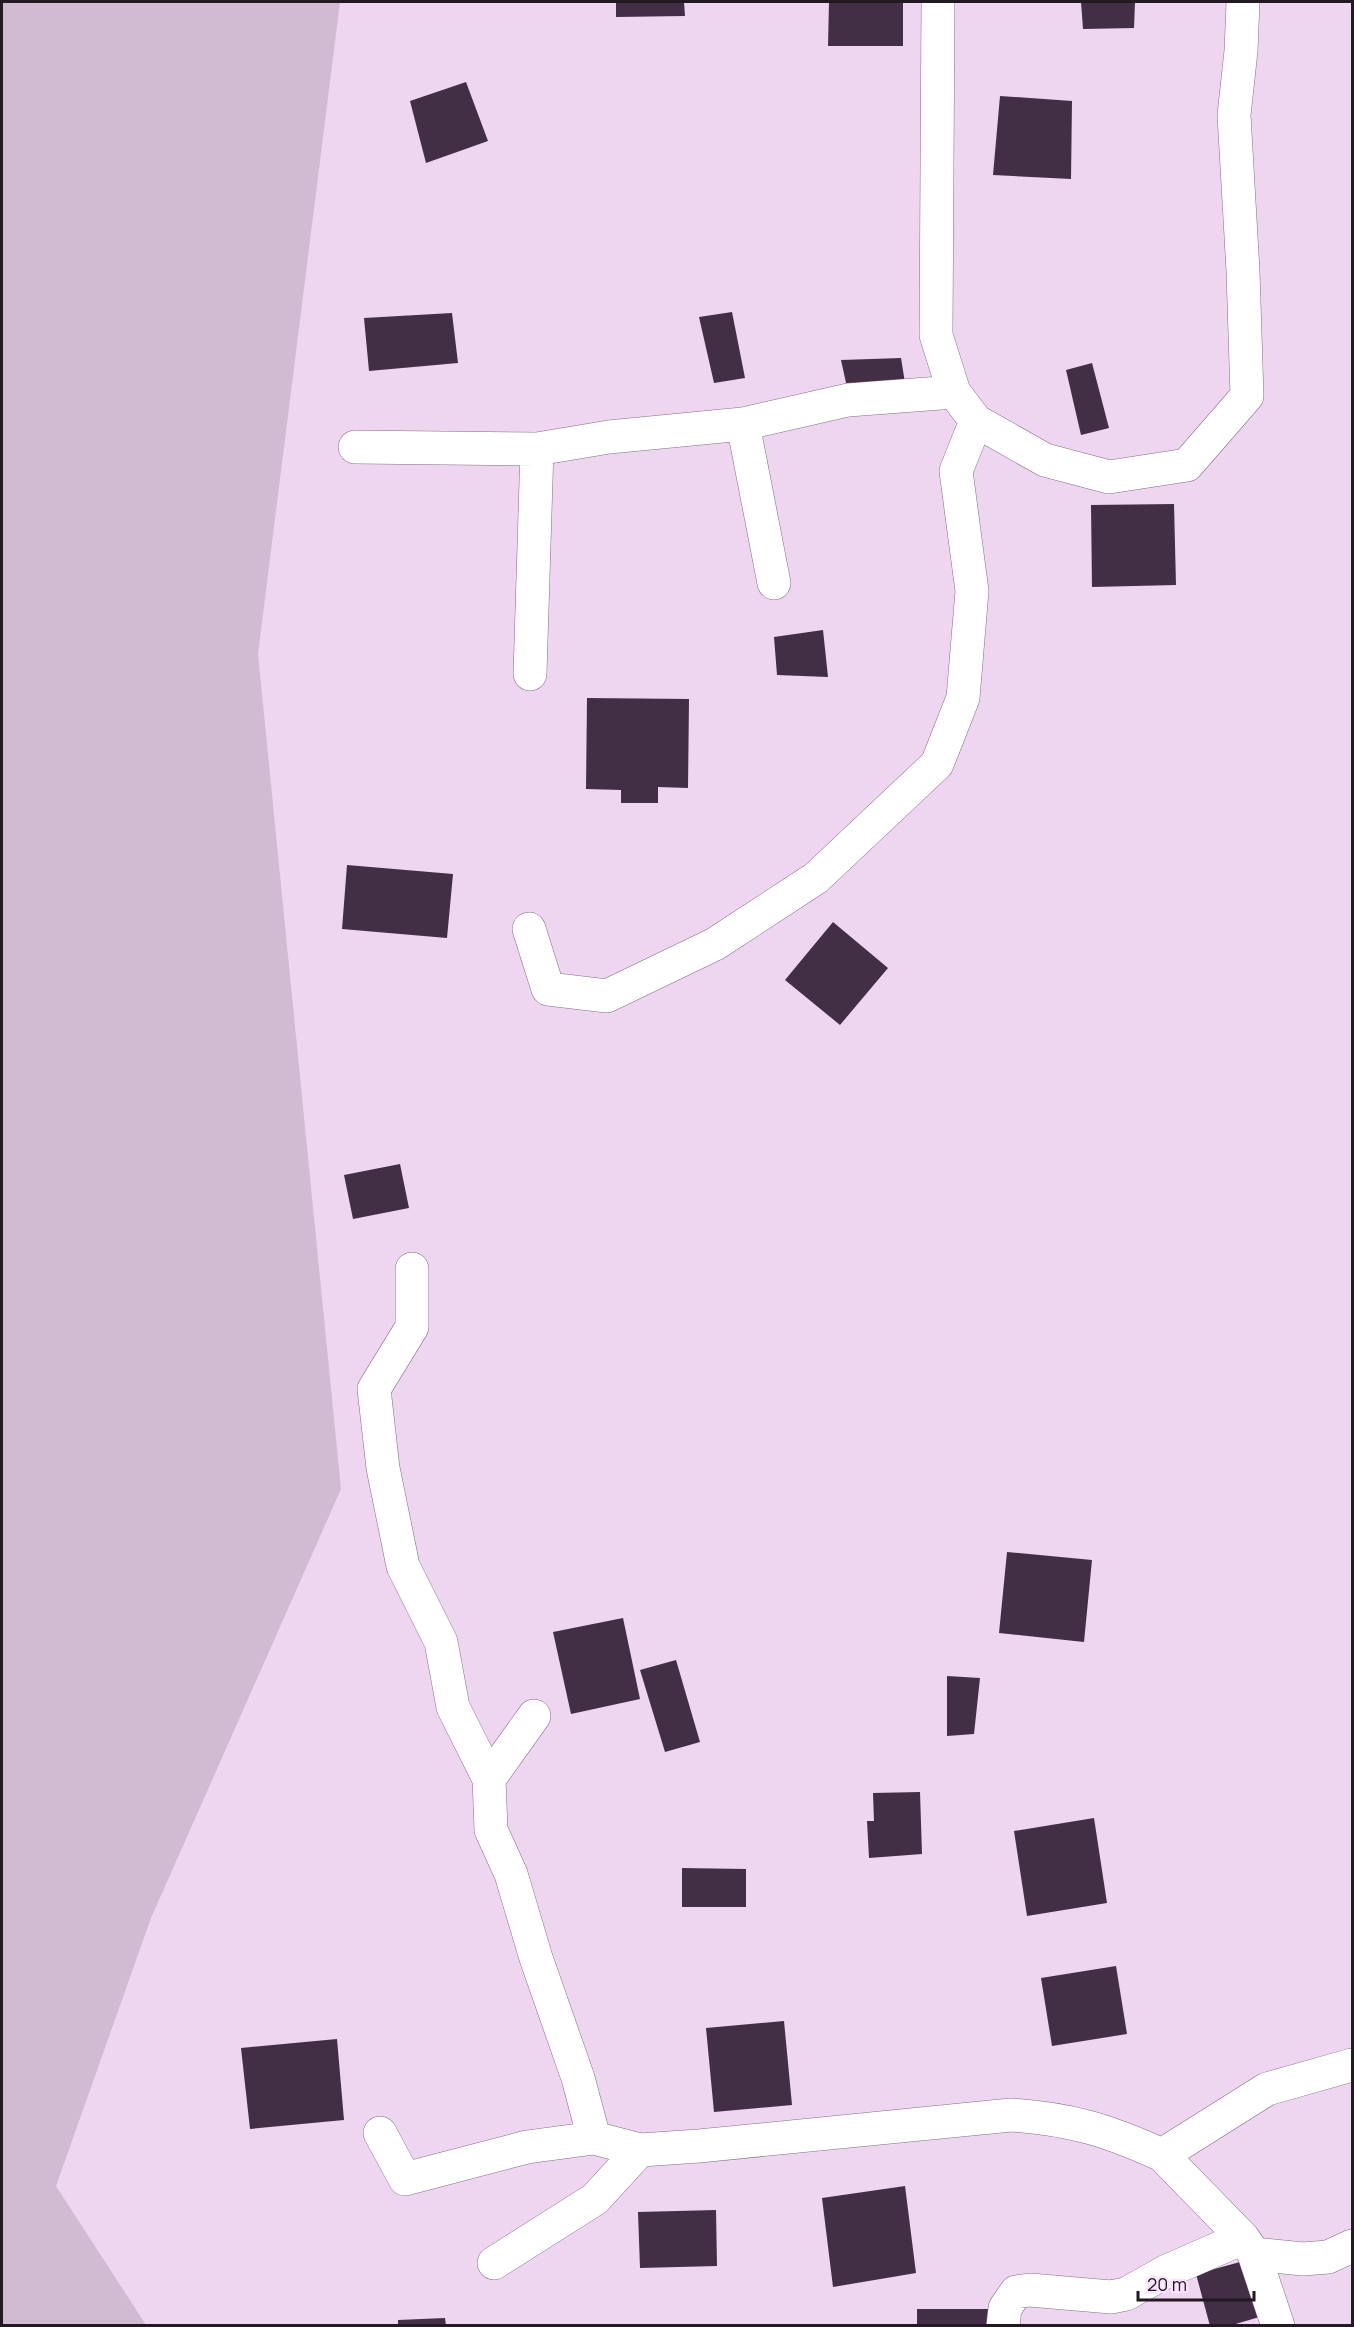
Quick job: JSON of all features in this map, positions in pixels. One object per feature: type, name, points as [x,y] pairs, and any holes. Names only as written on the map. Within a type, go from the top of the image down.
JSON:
[{"type":"street","points":[[938,2],[936,335],[954,392],[976,421],[1044,460],[1109,477],[1187,465],[1247,396],[1234,115],[1241,51],[1243,2]]},
{"type":"street","points":[[355,447],[537,449],[609,437],[743,424],[848,400],[954,392]]},
{"type":"street","points":[[529,929],[548,989],[606,996],[715,945],[816,878],[937,764],[963,698],[972,591],[956,471],[976,421]]},
{"type":"street","points":[[743,424],[774,583]]},
{"type":"street","points":[[530,674],[537,449]]},
{"type":"street","points":[[412,1269],[412,1327],[374,1389],[383,1468],[403,1566],[441,1642],[453,1707],[489,1779],[491,1830],[511,1874],[536,1958],[578,2078],[594,2138]]},
{"type":"street","points":[[489,1779],[534,1716]]},
{"type":"street","points":[[1162,2155],[1267,2089],[1353,2066]]},
{"type":"street","points":[[380,2133],[405,2179],[527,2146],[594,2138],[640,2150],[1011,2115],[1078,2123],[1115,2134],[1162,2155],[1249,2246],[1278,2325]]},
{"type":"street","points":[[494,2263],[595,2199],[640,2150]]},
{"type":"street","points":[[1004,2325],[1005,2307],[1016,2292],[1030,2290],[1111,2297],[1126,2294],[1167,2271],[1249,2246],[1312,2259],[1328,2257],[1353,2246]]},
{"type":"shaded area","points":[[2,2],[340,2],[258,654],[341,1489],[151,1918],[56,2186],[146,2325],[2,2325]]},
{"type":"building","points":[[616,2],[684,2],[685,16],[616,17]]},
{"type":"building","points":[[829,2],[903,2],[903,46],[828,46]]},
{"type":"building","points":[[1081,2],[1135,2],[1134,28],[1083,29]]},
{"type":"building","points":[[466,82],[488,141],[426,163],[410,101]]},
{"type":"building","points":[[1000,96],[1072,101],[1071,179],[993,175]]},
{"type":"building","points":[[732,312],[745,378],[714,383],[699,317]]},
{"type":"building","points":[[452,313],[458,363],[369,371],[364,318]]},
{"type":"building","points":[[901,358],[905,383],[846,383],[841,360]]},
{"type":"building","points":[[1092,363],[1109,428],[1081,435],[1066,370]]},
{"type":"building","points":[[1174,504],[1176,585],[1092,587],[1091,505]]},
{"type":"building","points":[[823,630],[828,677],[777,675],[774,637]]},
{"type":"building","points":[[587,698],[689,699],[688,788],[658,787],[658,803],[621,803],[621,790],[586,789]]},
{"type":"building","points":[[347,865],[453,874],[447,938],[342,929]]},
{"type":"building","points":[[833,922],[888,968],[840,1025],[785,980]]},
{"type":"building","points":[[400,1164],[409,1208],[353,1219],[344,1175]]},
{"type":"building","points":[[1007,1552],[1092,1560],[1084,1642],[999,1633]]},
{"type":"building","points":[[623,1618],[640,1699],[571,1714],[553,1632]]},
{"type":"building","points":[[676,1660],[700,1742],[665,1752],[640,1670]]},
{"type":"building","points":[[947,1676],[980,1678],[974,1734],[947,1736]]},
{"type":"building","points":[[920,1792],[922,1854],[869,1858],[867,1821],[874,1821],[873,1793]]},
{"type":"building","points":[[1094,1818],[1107,1903],[1027,1916],[1014,1831]]},
{"type":"building","points":[[682,1868],[746,1869],[746,1907],[682,1907]]},
{"type":"building","points":[[1116,1966],[1127,2034],[1052,2046],[1041,1978]]},
{"type":"building","points":[[784,2021],[792,2105],[714,2112],[706,2028]]},
{"type":"building","points":[[337,2039],[344,2120],[250,2129],[241,2048]]},
{"type":"building","points":[[905,2186],[916,2273],[833,2287],[822,2198]]},
{"type":"building","points":[[716,2210],[717,2266],[640,2268],[638,2212]]},
{"type":"building","points":[[1251,2259],[1266,2315],[1229,2326],[1210,2326],[1196,2274]]},
{"type":"building","points":[[917,2309],[996,2309],[996,2326],[917,2326]]},
{"type":"building","points":[[445,2318],[446,2326],[398,2326],[398,2320]]}]
